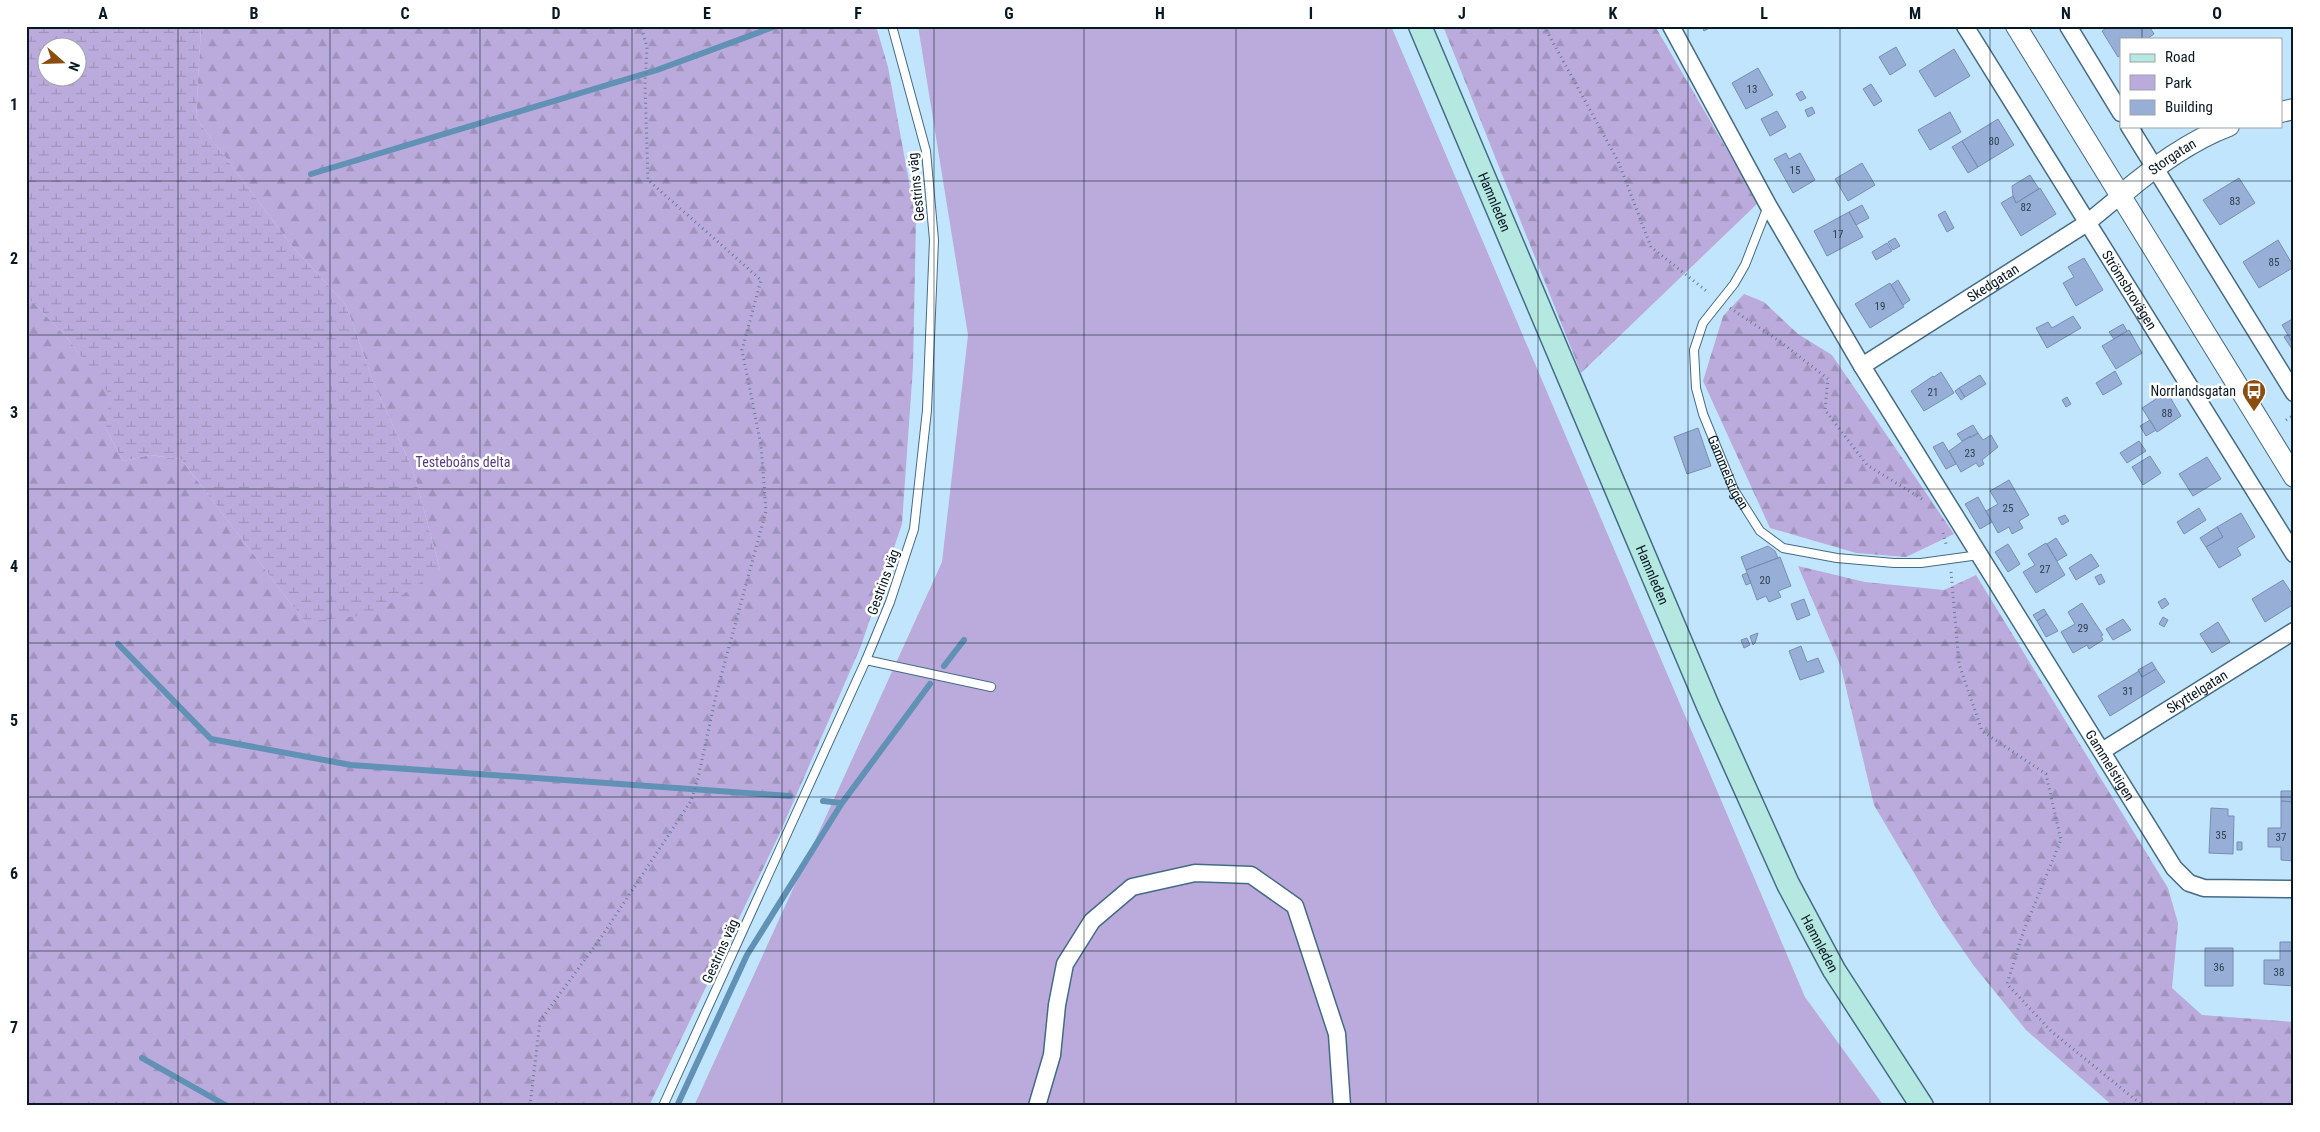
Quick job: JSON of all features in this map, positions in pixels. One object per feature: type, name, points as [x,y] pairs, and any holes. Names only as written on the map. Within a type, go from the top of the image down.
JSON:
[{"type":"main road","name":"Hamnleden","points":[[1420,26],[1708,706],[1788,884],[1834,970],[1922,1106]]},
{"type":"street","name":"Gammelstigen","points":[[1671,26],[1768,205],[1862,366],[2174,868],[2189,883],[2198,886],[2219,889],[2294,889]]},
{"type":"street","name":"Strömsbrovägen","points":[[1965,26],[2294,554]]},
{"type":"street","points":[[2016,26],[2294,477]]},
{"type":"street","points":[[2068,26],[2120,111]]},
{"type":"street","points":[[2130,128],[2294,393]]},
{"type":"street","name":"Storgatan","points":[[2121,195],[2154,167],[2206,136],[2224,128]]},
{"type":"street","name":"Skedgatan","points":[[1862,366],[2087,223],[2121,195]]},
{"type":"street","name":"Skyttelgatan","points":[[2102,752],[2294,631]]},
{"type":"street","points":[[1037,1106],[1052,1055],[1057,1006],[1065,964],[1092,921],[1132,887],[1195,873],[1251,875],[1295,906],[1337,1034],[1342,1106]]},
{"type":"lane","name":"Gestrins väg","points":[[663,1106],[866,660],[890,602],[914,529],[927,410],[934,240],[926,151],[892,26]]},
{"type":"lane","name":"Gammelstigen","points":[[1768,205],[1745,266],[1734,284],[1703,323],[1694,350],[1696,388],[1703,414],[1734,490],[1760,531],[1783,548],[1837,558],[1894,563],[1921,563],[1981,555]]},
{"type":"lane","points":[[866,660],[991,687]]},
{"type":"path","points":[[530,1106],[540,1021],[600,939],[691,801],[698,778],[717,691],[766,511],[761,446],[742,350],[761,280],[648,180],[644,84],[647,47],[641,26]]},
{"type":"path","points":[[2286,420],[2294,414]]},
{"type":"green space","points":[[26,26],[201,26],[196,118],[292,246],[346,305],[373,381],[413,470],[440,569],[375,614],[305,622],[181,459],[150,455],[123,461],[106,429],[109,394],[68,339],[33,302],[26,299]]},
{"type":"green space","name":"Testeboåns delta","points":[[201,26],[876,26],[888,67],[916,220],[913,367],[902,524],[861,646],[779,835],[649,1106],[26,1106],[26,299],[33,302],[68,339],[110,394],[106,429],[123,461],[150,455],[181,459],[305,622],[440,569],[413,470],[373,381],[346,305],[292,246],[196,118]]},
{"type":"green space","points":[[918,26],[1391,26],[1805,997],[1884,1106],[694,1106],[942,562],[968,335]]},
{"type":"green space","points":[[1443,26],[1655,26],[1758,203],[1581,373]]},
{"type":"green space","points":[[1744,294],[1764,302],[1798,334],[1832,355],[1954,534],[1906,557],[1856,553],[1770,528],[1703,381],[1723,316]]},
{"type":"green space","points":[[1798,566],[1865,582],[1944,590],[1976,575],[2168,888],[2178,923],[2172,988],[2202,1015],[2294,1022],[2294,1106],[2113,1106],[2026,1030],[1974,966],[1940,917],[1874,805],[1841,667]]},
{"type":"building","points":[[1702,26],[1713,26],[1704,31]]},
{"type":"building","points":[[2109,26],[2149,26],[2154,34],[2148,38],[2120,38],[2120,56],[2118,57],[2102,31]]},
{"type":"building","points":[[1896,47],[1906,65],[1890,75],[1879,57]]},
{"type":"building","points":[[1954,49],[1970,76],[1935,97],[1919,71]]},
{"type":"building","points":[[1758,68],[1773,95],[1746,109],[1732,83]]},
{"type":"building","points":[[1871,84],[1882,101],[1874,106],[1863,89]]},
{"type":"building","points":[[1802,91],[1806,98],[1800,101],[1796,94]]},
{"type":"building","points":[[1812,107],[1815,113],[1808,117],[1805,110]]},
{"type":"building","points":[[1777,111],[1786,127],[1770,136],[1761,119]]},
{"type":"building","points":[[1950,112],[1961,132],[1930,150],[1918,130]]},
{"type":"building","points":[[1998,119],[2014,145],[1978,167],[1962,141]]},
{"type":"building","points":[[1962,141],[1978,167],[1968,173],[1952,147]]},
{"type":"building","points":[[1786,153],[1789,159],[1800,153],[1815,180],[1793,193],[1774,159]]},
{"type":"building","points":[[1862,163],[1875,185],[1848,201],[1835,179]]},
{"type":"building","points":[[2030,175],[2039,189],[2016,203],[2012,186]]},
{"type":"building","points":[[2239,178],[2255,203],[2220,225],[2203,200]]},
{"type":"building","points":[[2040,188],[2056,214],[2021,236],[2001,203],[2013,196],[2016,203]]},
{"type":"building","points":[[1862,205],[1869,218],[1856,225],[1849,212]]},
{"type":"building","points":[[1945,211],[1954,228],[1947,232],[1938,215]]},
{"type":"building","points":[[1849,212],[1863,237],[1827,256],[1814,231]]},
{"type":"building","points":[[1895,238],[1900,246],[1893,250],[1888,242]]},
{"type":"building","points":[[2278,240],[2294,267],[2259,288],[2243,262]]},
{"type":"building","points":[[1887,243],[1892,251],[1876,260],[1872,252]]},
{"type":"building","points":[[2084,258],[2103,290],[2076,306],[2063,283],[2074,277],[2068,267]]},
{"type":"building","points":[[1898,280],[1910,300],[1903,305],[1891,285]]},
{"type":"building","points":[[1890,283],[1904,307],[1870,328],[1855,304]]},
{"type":"building","points":[[2073,316],[2081,328],[2047,348],[2036,328],[2048,322],[2052,328]]},
{"type":"building","points":[[2294,318],[2294,345],[2282,325]]},
{"type":"building","points":[[2123,324],[2127,331],[2114,339],[2109,332]]},
{"type":"building","points":[[2129,330],[2142,353],[2116,369],[2102,346]]},
{"type":"building","points":[[2288,335],[2294,345],[2294,352],[2284,337]]},
{"type":"building","points":[[2115,371],[2122,384],[2103,395],[2096,383]]},
{"type":"building","points":[[1941,372],[1954,393],[1924,411],[1911,391]]},
{"type":"building","points":[[1980,375],[1986,384],[1965,397],[1959,388]]},
{"type":"building","points":[[1959,388],[1965,397],[1961,400],[1955,391]]},
{"type":"building","points":[[2167,392],[2181,416],[2157,432],[2142,408]]},
{"type":"building","points":[[2067,397],[2071,404],[2066,407],[2062,400]]},
{"type":"building","points":[[2150,420],[2156,430],[2146,436],[2140,426]]},
{"type":"building","points":[[1973,425],[1978,433],[1962,441],[1957,434]]},
{"type":"building","points":[[1698,428],[1711,466],[1687,474],[1674,437]]},
{"type":"building","points":[[1978,433],[1983,440],[1991,435],[1998,447],[1982,460],[1984,464],[1979,467],[1976,463],[1961,472],[1949,451],[1970,436],[1971,438]]},
{"type":"building","points":[[2139,441],[2146,451],[2127,463],[2120,453]]},
{"type":"building","points":[[1943,442],[1956,464],[1946,469],[1933,447]]},
{"type":"building","points":[[2150,456],[2161,473],[2143,485],[2132,467]]},
{"type":"building","points":[[2207,457],[2221,479],[2193,496],[2179,474]]},
{"type":"building","points":[[2009,480],[2029,515],[2019,521],[2023,528],[2012,534],[2009,527],[1998,533],[1986,511],[1998,504],[1990,491]]},
{"type":"building","points":[[1978,497],[1992,522],[1980,529],[1965,504]]},
{"type":"building","points":[[2199,508],[2206,520],[2184,534],[2177,522]]},
{"type":"building","points":[[2241,513],[2255,537],[2237,548],[2241,555],[2219,568],[2206,547],[2223,537],[2217,527]]},
{"type":"building","points":[[2065,515],[2069,521],[2062,525],[2058,518]]},
{"type":"building","points":[[2217,527],[2223,537],[2206,547],[2200,538]]},
{"type":"building","points":[[2056,538],[2067,555],[2057,561],[2047,544]]},
{"type":"building","points":[[2046,543],[2065,575],[2036,593],[2023,572],[2035,565],[2028,554]]},
{"type":"building","points":[[2008,544],[2020,564],[2008,572],[1995,552]]},
{"type":"building","points":[[1768,546],[1775,551],[1778,558],[1746,570],[1741,557]]},
{"type":"building","points":[[2091,554],[2099,566],[2076,580],[2069,568]]},
{"type":"building","points":[[1780,557],[1791,586],[1778,591],[1781,597],[1769,602],[1766,596],[1757,600],[1746,570]]},
{"type":"building","points":[[1747,573],[1751,583],[1746,585],[1742,575]]},
{"type":"building","points":[[2101,574],[2105,582],[2099,585],[2095,577]]},
{"type":"building","points":[[2283,580],[2294,597],[2294,604],[2265,622],[2252,599]]},
{"type":"building","points":[[2165,598],[2169,604],[2162,609],[2158,602]]},
{"type":"building","points":[[1804,599],[1810,615],[1797,620],[1791,604]]},
{"type":"building","points":[[2082,603],[2103,635],[2101,636],[2103,640],[2089,649],[2087,645],[2073,653],[2061,632],[2075,624],[2068,612]]},
{"type":"building","points":[[2044,609],[2047,614],[2037,621],[2033,615]]},
{"type":"building","points":[[2047,614],[2058,631],[2046,637],[2037,621]]},
{"type":"building","points":[[2163,617],[2168,620],[2164,627],[2159,624]]},
{"type":"building","points":[[2123,619],[2131,630],[2113,640],[2106,629]]},
{"type":"building","points":[[2218,622],[2230,642],[2212,653],[2200,634]]},
{"type":"building","points":[[1758,633],[1755,643],[1753,645],[1750,636]]},
{"type":"building","points":[[1747,638],[1750,645],[1744,648],[1741,640]]},
{"type":"building","points":[[1801,646],[1807,662],[1818,658],[1824,672],[1800,680],[1789,651]]},
{"type":"building","points":[[2152,662],[2156,669],[2142,677],[2138,670]]},
{"type":"building","points":[[2156,669],[2165,682],[2110,716],[2098,696],[2139,671],[2142,677]]},
{"type":"building","points":[[2281,791],[2294,791],[2294,802],[2281,801]]},
{"type":"building","points":[[2281,801],[2294,802],[2294,861],[2281,860],[2281,847],[2268,847],[2268,828],[2281,828]]},
{"type":"building","points":[[2211,808],[2228,809],[2228,816],[2234,816],[2233,854],[2209,853]]},
{"type":"building","points":[[2237,842],[2242,842],[2242,850],[2237,850]]},
{"type":"building","points":[[2280,942],[2294,942],[2294,986],[2264,984],[2264,960],[2280,960]]},
{"type":"building","points":[[2205,948],[2233,948],[2233,986],[2205,986]]},
{"type":"waterway","points":[[311,174],[657,70],[776,26]]},
{"type":"waterway","points":[[944,666],[964,640]]},
{"type":"waterway","points":[[118,644],[211,739],[351,765],[790,796]]},
{"type":"waterway","points":[[677,1106],[747,955],[842,803],[930,684]]},
{"type":"waterway","points":[[823,801],[842,803]]},
{"type":"waterway","points":[[142,1058],[227,1106]]},
{"type":"place","name":"Norrlandsgatan","points":[[2254,412]]}]
